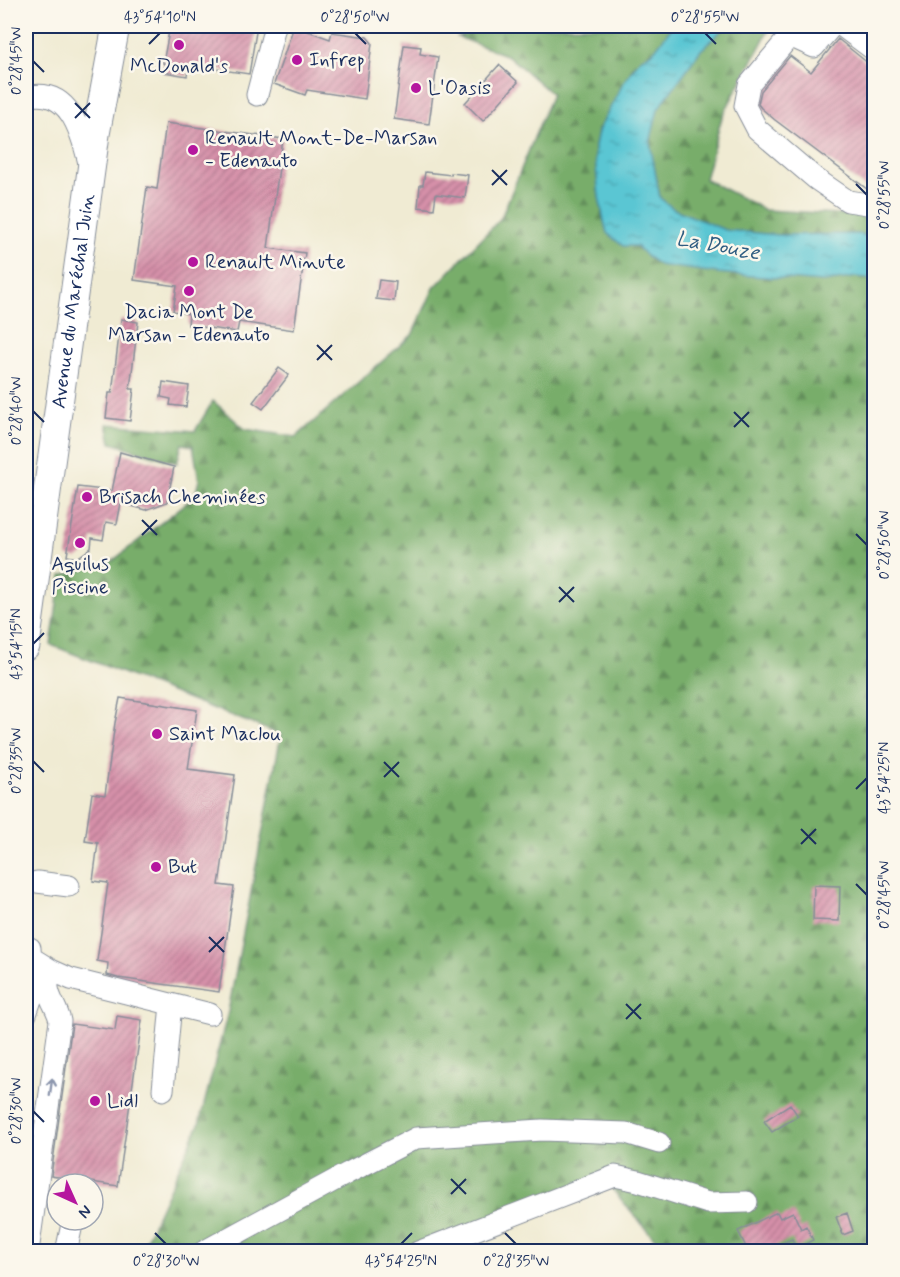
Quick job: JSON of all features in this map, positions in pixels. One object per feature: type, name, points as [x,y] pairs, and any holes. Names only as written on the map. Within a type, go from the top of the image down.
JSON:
[{"type":"main road","name":"Avenue du Maréchal Juin","points":[[96,134],[103,26]]},
{"type":"main road","name":"Avenue du Maréchal Juin","points":[[26,646],[96,134],[116,26]]},
{"type":"street","points":[[257,95],[275,26]]},
{"type":"street","points":[[832,26],[814,47],[790,36],[749,85],[745,106],[757,129],[816,180],[848,201],[874,205]]},
{"type":"street","points":[[843,26],[874,50]]},
{"type":"street","points":[[26,82],[36,97],[61,103],[77,124],[91,172]]},
{"type":"street","points":[[37,882],[69,886]]},
{"type":"street","points":[[32,962],[71,979],[210,1014]]},
{"type":"street","points":[[26,1014],[33,994],[32,962]]},
{"type":"street","points":[[28,1251],[40,1187],[60,1021],[48,986],[32,962]]},
{"type":"street","points":[[163,1090],[171,1004]]},
{"type":"street","points":[[203,1251],[416,1138],[542,1130],[626,1133],[659,1143]]},
{"type":"street","points":[[418,1251],[615,1176],[708,1203],[747,1202]]},
{"type":"street","points":[[66,1251],[70,1232]]},
{"type":"green space","points":[[493,26],[771,26],[722,117],[705,179],[765,210],[874,216],[874,1251],[665,1251],[607,1183],[401,1251],[141,1251],[199,1124],[228,1012],[281,735],[51,645],[61,576],[111,562],[195,496],[199,480],[193,446],[182,444],[177,463],[111,443],[107,424],[195,431],[213,401],[245,429],[296,437],[412,335],[434,288],[501,218],[552,94],[508,56],[458,37]]},
{"type":"water","name":"La Douze","points":[[673,26],[725,26],[700,51],[658,109],[650,143],[660,198],[674,209],[725,230],[778,235],[859,234],[874,236],[874,279],[857,277],[823,282],[718,273],[659,265],[637,246],[623,246],[607,233],[599,197],[595,157],[598,131],[625,80],[640,59],[653,52]]},
{"type":"building","points":[[170,26],[212,30],[212,26],[257,26],[249,74],[189,65],[187,76],[163,72]]},
{"type":"building","points":[[294,26],[330,39],[332,32],[367,37],[372,43],[365,99],[307,90],[305,95],[274,84]]},
{"type":"building","points":[[838,39],[874,68],[874,192],[775,120],[758,104],[761,91],[790,56],[811,72]]},
{"type":"building","name":"L'Oasis","points":[[404,45],[421,47],[420,54],[438,57],[429,124],[394,119]]},
{"type":"building","points":[[499,65],[518,82],[483,121],[465,103]]},
{"type":"building","points":[[166,123],[283,139],[268,248],[305,253],[294,330],[239,322],[237,332],[188,325],[189,314],[173,311],[177,286],[134,280],[147,187],[157,189]]},
{"type":"building","points":[[425,172],[468,175],[465,198],[436,194],[434,209],[418,207],[420,185],[423,185]]},
{"type":"building","points":[[379,280],[396,282],[394,301],[376,299]]},
{"type":"building","points":[[121,319],[138,322],[130,389],[134,389],[130,421],[106,418],[109,393],[112,393]]},
{"type":"building","points":[[279,368],[289,375],[263,409],[253,402]]},
{"type":"building","points":[[163,382],[189,386],[186,407],[170,405],[171,399],[161,397]]},
{"type":"building","points":[[120,452],[174,467],[167,502],[146,510],[121,503],[117,524],[106,522],[103,540],[92,538],[91,548],[77,558],[67,556],[78,487],[112,491]]},
{"type":"building","points":[[120,698],[197,710],[188,769],[235,775],[219,885],[234,887],[219,992],[118,978],[107,975],[108,963],[97,961],[108,883],[93,881],[98,843],[85,841],[92,793],[105,795]]},
{"type":"building","points":[[814,885],[840,886],[839,921],[813,920]]},
{"type":"building","points":[[117,1016],[142,1020],[118,1186],[105,1184],[105,1172],[52,1172],[72,1024],[115,1030]]},
{"type":"building","points":[[790,1104],[798,1116],[772,1132],[764,1121]]},
{"type":"building","points":[[777,1212],[780,1218],[793,1212],[801,1229],[806,1226],[813,1240],[796,1249],[792,1239],[765,1251],[748,1251],[738,1231]]},
{"type":"building","points":[[847,1213],[853,1231],[843,1235],[836,1217]]},
{"type":"place","name":"McDonald's","points":[[179,45]]},
{"type":"place","name":"Infrep","points":[[297,60]]},
{"type":"place","name":"L'Oasis","points":[[416,88]]},
{"type":"place","name":"Renault Mont-De-Marsan - Edenauto","points":[[193,150]]},
{"type":"place","name":"Renault Minute","points":[[193,262]]},
{"type":"place","name":"Dacia Mont De Marsan - Edenauto","points":[[189,291]]},
{"type":"place","name":"Brisach Cheminées","points":[[87,497]]},
{"type":"place","name":"Aquilus Piscine","points":[[80,543]]},
{"type":"place","name":"Saint Maclou","points":[[157,734]]},
{"type":"place","name":"But","points":[[156,867]]},
{"type":"place","name":"Lidl","points":[[95,1101]]}]
